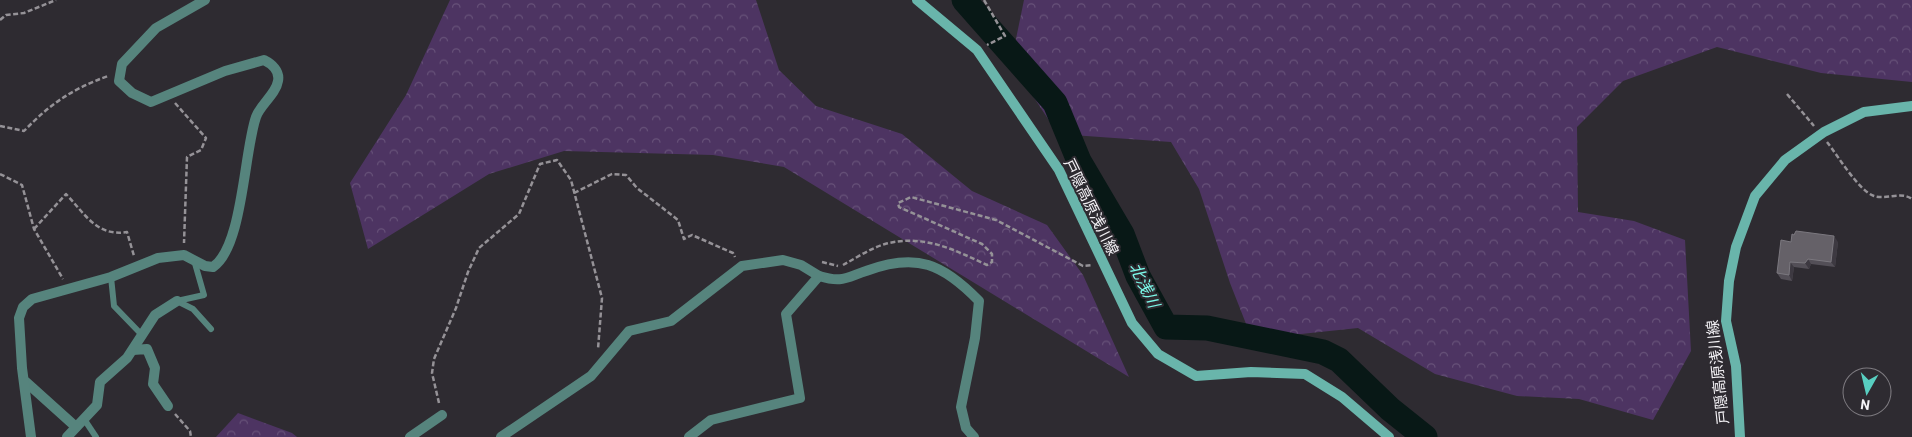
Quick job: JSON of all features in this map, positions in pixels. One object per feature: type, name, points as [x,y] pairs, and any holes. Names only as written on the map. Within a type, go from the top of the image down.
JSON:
[{"type":"main road","name":"戸隠高原浅川線","points":[[917,0],[977,50],[1059,170],[1102,264],[1132,323],[1158,354],[1196,376],[1252,372],[1305,374],[1342,397],[1389,437]]},
{"type":"main road","name":"戸隠高原浅川線","points":[[1740,437],[1736,366],[1726,321],[1729,281],[1736,247],[1755,196],[1785,160],[1821,134],[1864,112],[1912,106]]},
{"type":"street","points":[[31,437],[26,382],[22,368],[19,318],[23,307],[32,299],[111,277],[158,258],[184,255],[213,267],[220,262],[225,254],[237,216],[256,116],[278,82],[278,74],[272,64],[264,60],[225,71],[151,102],[143,100],[119,81],[122,64],[156,28],[206,0]]},
{"type":"street","points":[[501,437],[591,376],[629,331],[671,321],[740,267],[783,260],[801,264],[819,276],[835,281],[892,262],[919,262],[958,280],[979,301],[975,338],[961,407],[966,428],[974,437]]},
{"type":"street","points":[[689,437],[711,420],[800,398],[786,314],[819,276]]},
{"type":"street","points":[[67,437],[97,406],[100,382],[127,358],[155,315],[177,301]]},
{"type":"street","points":[[132,350],[147,349],[156,368],[153,384],[168,406]]},
{"type":"street","points":[[26,382],[76,427]]},
{"type":"street","points":[[410,437],[442,415]]},
{"type":"lane","points":[[177,301],[204,296],[194,260]]},
{"type":"lane","points":[[111,277],[114,306],[142,335]]},
{"type":"lane","points":[[177,301],[193,310],[212,329]]},
{"type":"lane","points":[[84,419],[96,437]]},
{"type":"path","points":[[0,20],[6,15],[24,13],[56,0]]},
{"type":"path","points":[[977,50],[1005,36],[984,0]]},
{"type":"path","points":[[0,126],[24,131],[44,110],[79,86],[121,70]]},
{"type":"path","points":[[1787,94],[1864,189],[1874,196],[1907,195],[1912,199]]},
{"type":"path","points":[[168,96],[206,138],[201,150],[187,157],[184,255]]},
{"type":"path","points":[[442,415],[432,373],[434,359],[479,248],[519,214],[540,164],[557,160],[571,180],[602,298],[598,348],[593,356]]},
{"type":"path","points":[[0,174],[22,185],[34,229],[69,289]]},
{"type":"path","points":[[574,192],[612,174],[626,175],[637,188],[678,220],[684,239],[692,236],[733,253],[740,267]]},
{"type":"path","points":[[34,229],[66,194],[95,226],[113,235],[127,232],[137,267]]},
{"type":"path","points":[[818,261],[840,267],[883,244],[914,240],[949,247],[987,266],[992,262],[992,254],[982,244],[899,208],[898,203],[911,197],[996,220],[1083,266],[1102,264]]},
{"type":"path","points":[[168,406],[190,432],[191,437]]},
{"type":"green space","points":[[450,0],[756,0],[779,70],[816,106],[902,134],[972,191],[1047,225],[1083,275],[1129,377],[784,167],[713,155],[564,151],[489,174],[368,249],[350,183],[406,95]]},
{"type":"green space","points":[[1024,0],[1912,0],[1912,82],[1821,73],[1717,47],[1623,81],[1577,127],[1578,212],[1634,221],[1685,240],[1691,351],[1653,420],[1579,399],[1517,396],[1435,374],[1358,328],[1252,339],[1230,283],[1199,189],[1171,142],[1058,134],[1011,63]]},
{"type":"green space","points":[[238,413],[292,433],[297,437],[216,437]]},
{"type":"building","points":[[1796,231],[1834,236],[1831,262],[1808,259],[1805,263],[1790,262],[1789,275],[1777,273],[1781,240],[1791,242],[1792,234],[1794,235]]},
{"type":"waterway","name":"北浅川","points":[[964,0],[1055,103],[1079,161],[1122,234],[1138,276],[1166,327],[1207,328],[1323,352],[1339,360],[1390,409],[1425,437]]}]
